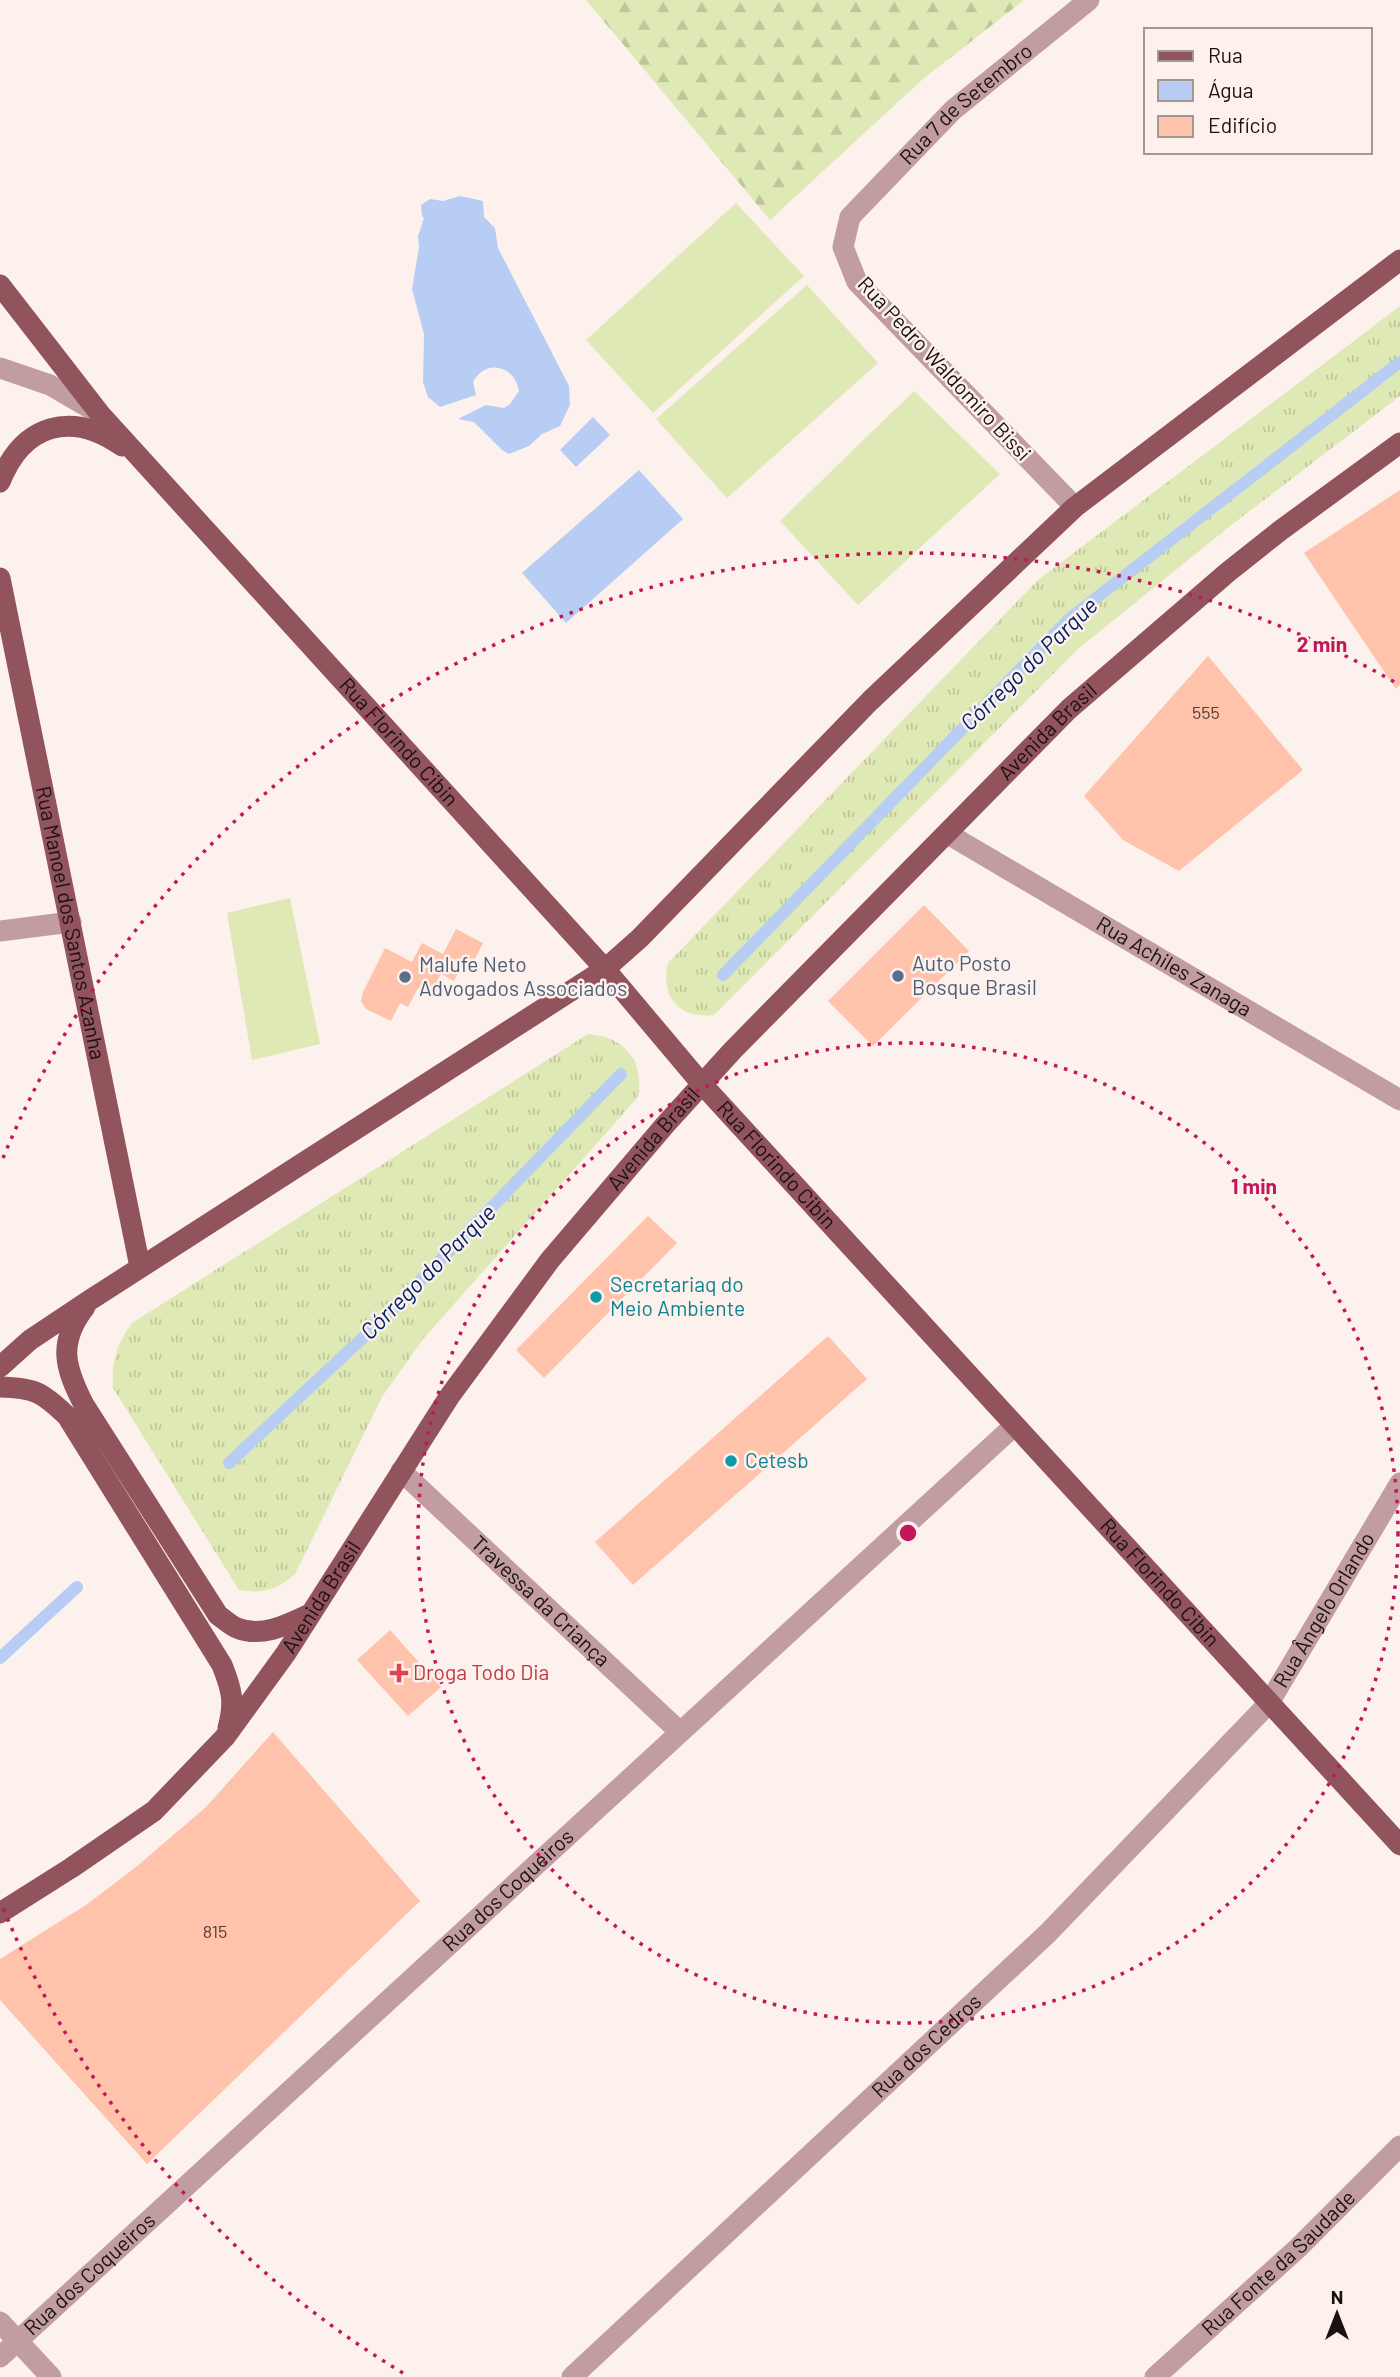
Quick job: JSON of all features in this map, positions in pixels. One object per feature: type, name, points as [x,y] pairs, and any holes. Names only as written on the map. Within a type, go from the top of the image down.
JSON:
[{"type":"main road","points":[[0,1367],[30,1340],[140,1267],[605,969],[640,938],[870,701],[1075,507],[1400,260]]},
{"type":"main road","name":"Rua Florindo Cibin","points":[[0,285],[100,414],[605,969],[701,1083],[1400,1845]]},
{"type":"main road","points":[[0,482],[11,458],[24,443],[42,430],[64,426],[105,435],[149,466]]},
{"type":"main road","name":"Avenida Brasil","points":[[0,1913],[154,1811],[225,1737],[267,1682],[449,1397],[550,1260],[701,1083],[1069,709],[1280,530],[1400,443]]},
{"type":"main road","name":"Rua Manoel dos Santos Azanha","points":[[0,578],[140,1267]]},
{"type":"main road","points":[[90,1300],[72,1323],[65,1350],[70,1378],[84,1405],[218,1615],[238,1629],[261,1631],[284,1627],[310,1614]]},
{"type":"main road","points":[[0,1387],[24,1388],[47,1396],[67,1416],[222,1665],[232,1691],[233,1711],[225,1737]]},
{"type":"street","name":"Rua 7 de Setembro","points":[[850,217],[953,110],[1089,0]]},
{"type":"street","name":"Rua Pedro Waldomiro Bissi","points":[[850,217],[843,247],[857,282],[1075,507]]},
{"type":"street","points":[[0,368],[50,385],[100,414]]},
{"type":"street","name":"Rua Achiles Zanaga","points":[[948,834],[1400,1100]]},
{"type":"street","points":[[0,931],[71,922]]},
{"type":"street","name":"Rua dos Coqueiros","points":[[0,2357],[1015,1425]]},
{"type":"street","name":"Travessa da Criança","points":[[401,1471],[680,1732]]},
{"type":"street","name":"Rua Ângelo Orlando","points":[[1269,1703],[1400,1483]]},
{"type":"street","name":"Rua dos Cedros","points":[[572,2377],[1048,1933],[1269,1703]]},
{"type":"street","name":"Rua Fonte da Saudade","points":[[1155,2377],[1298,2248],[1400,2146]]},
{"type":"street","points":[[0,2322],[51,2377]]},
{"type":"green space","points":[[586,0],[1024,0],[923,79],[770,220]]},
{"type":"green space","points":[[736,203],[804,276],[653,413],[586,340]]},
{"type":"green space","points":[[807,285],[878,363],[727,498],[656,419]]},
{"type":"green space","points":[[1400,306],[1400,396],[1230,526],[1078,649],[714,1015],[691,1013],[675,1003],[667,986],[668,963],[1038,580]]},
{"type":"green space","points":[[914,391],[1000,474],[858,605],[780,521]]},
{"type":"green space","points":[[290,898],[320,1044],[252,1060],[227,913]]},
{"type":"green space","points":[[588,1034],[612,1040],[622,1045],[629,1053],[638,1072],[638,1097],[424,1338],[382,1397],[295,1574],[269,1590],[239,1590],[113,1388],[116,1353],[132,1323]]},
{"type":"water","points":[[460,196],[483,201],[484,217],[495,228],[498,248],[569,386],[570,405],[560,426],[542,434],[529,446],[509,454],[474,422],[458,419],[486,405],[504,408],[510,404],[519,391],[512,376],[499,368],[485,370],[473,382],[476,395],[440,407],[428,397],[423,382],[424,334],[412,289],[419,247],[418,236],[424,218],[421,205],[430,199],[443,201]]},
{"type":"water","points":[[593,417],[610,435],[576,467],[560,450]]},
{"type":"water","points":[[639,470],[683,519],[566,623],[522,573]]},
{"type":"building","points":[[1400,490],[1400,685],[1396,689],[1304,553]]},
{"type":"building","points":[[1208,656],[1303,770],[1179,871],[1123,840],[1084,796]]},
{"type":"building","name":"Auto Posto Bosque Brasil","points":[[924,905],[969,951],[873,1046],[828,1001]]},
{"type":"building","name":"Malufe Neto Advogados Associados","points":[[456,929],[483,943],[469,971],[461,967],[454,981],[441,974],[430,994],[418,988],[408,1007],[400,1003],[391,1021],[366,1009],[361,1001],[363,992],[385,948],[412,962],[422,943],[443,954]]},
{"type":"building","name":"Secretariaq do Meio Ambiente","points":[[648,1216],[677,1243],[544,1378],[516,1350]]},
{"type":"building","name":"Cetesb","points":[[828,1336],[867,1379],[633,1585],[595,1542]]},
{"type":"building","name":"Droga Todo Dia","points":[[390,1630],[441,1687],[408,1716],[357,1660]]},
{"type":"building","points":[[273,1732],[420,1901],[147,2164],[0,2000],[0,1959],[86,1905],[136,1867],[206,1807]]},
{"type":"waterway","name":"Córrego do Parque","points":[[723,975],[1069,619],[1400,362]]},
{"type":"waterway","name":"Córrego do Parque","points":[[229,1463],[386,1316],[621,1074]]},
{"type":"waterway","points":[[0,1658],[77,1587]]},
{"type":"place","name":"Auto Posto Bosque Brasil","points":[[898,976]]},
{"type":"place","name":"Malufe Neto Advogados Associados","points":[[405,977]]},
{"type":"place","name":"Secretariaq do Meio Ambiente","points":[[596,1297]]},
{"type":"place","name":"Cetesb","points":[[731,1461]]},
{"type":"place","name":"Droga Todo Dia","points":[[399,1673]]}]
